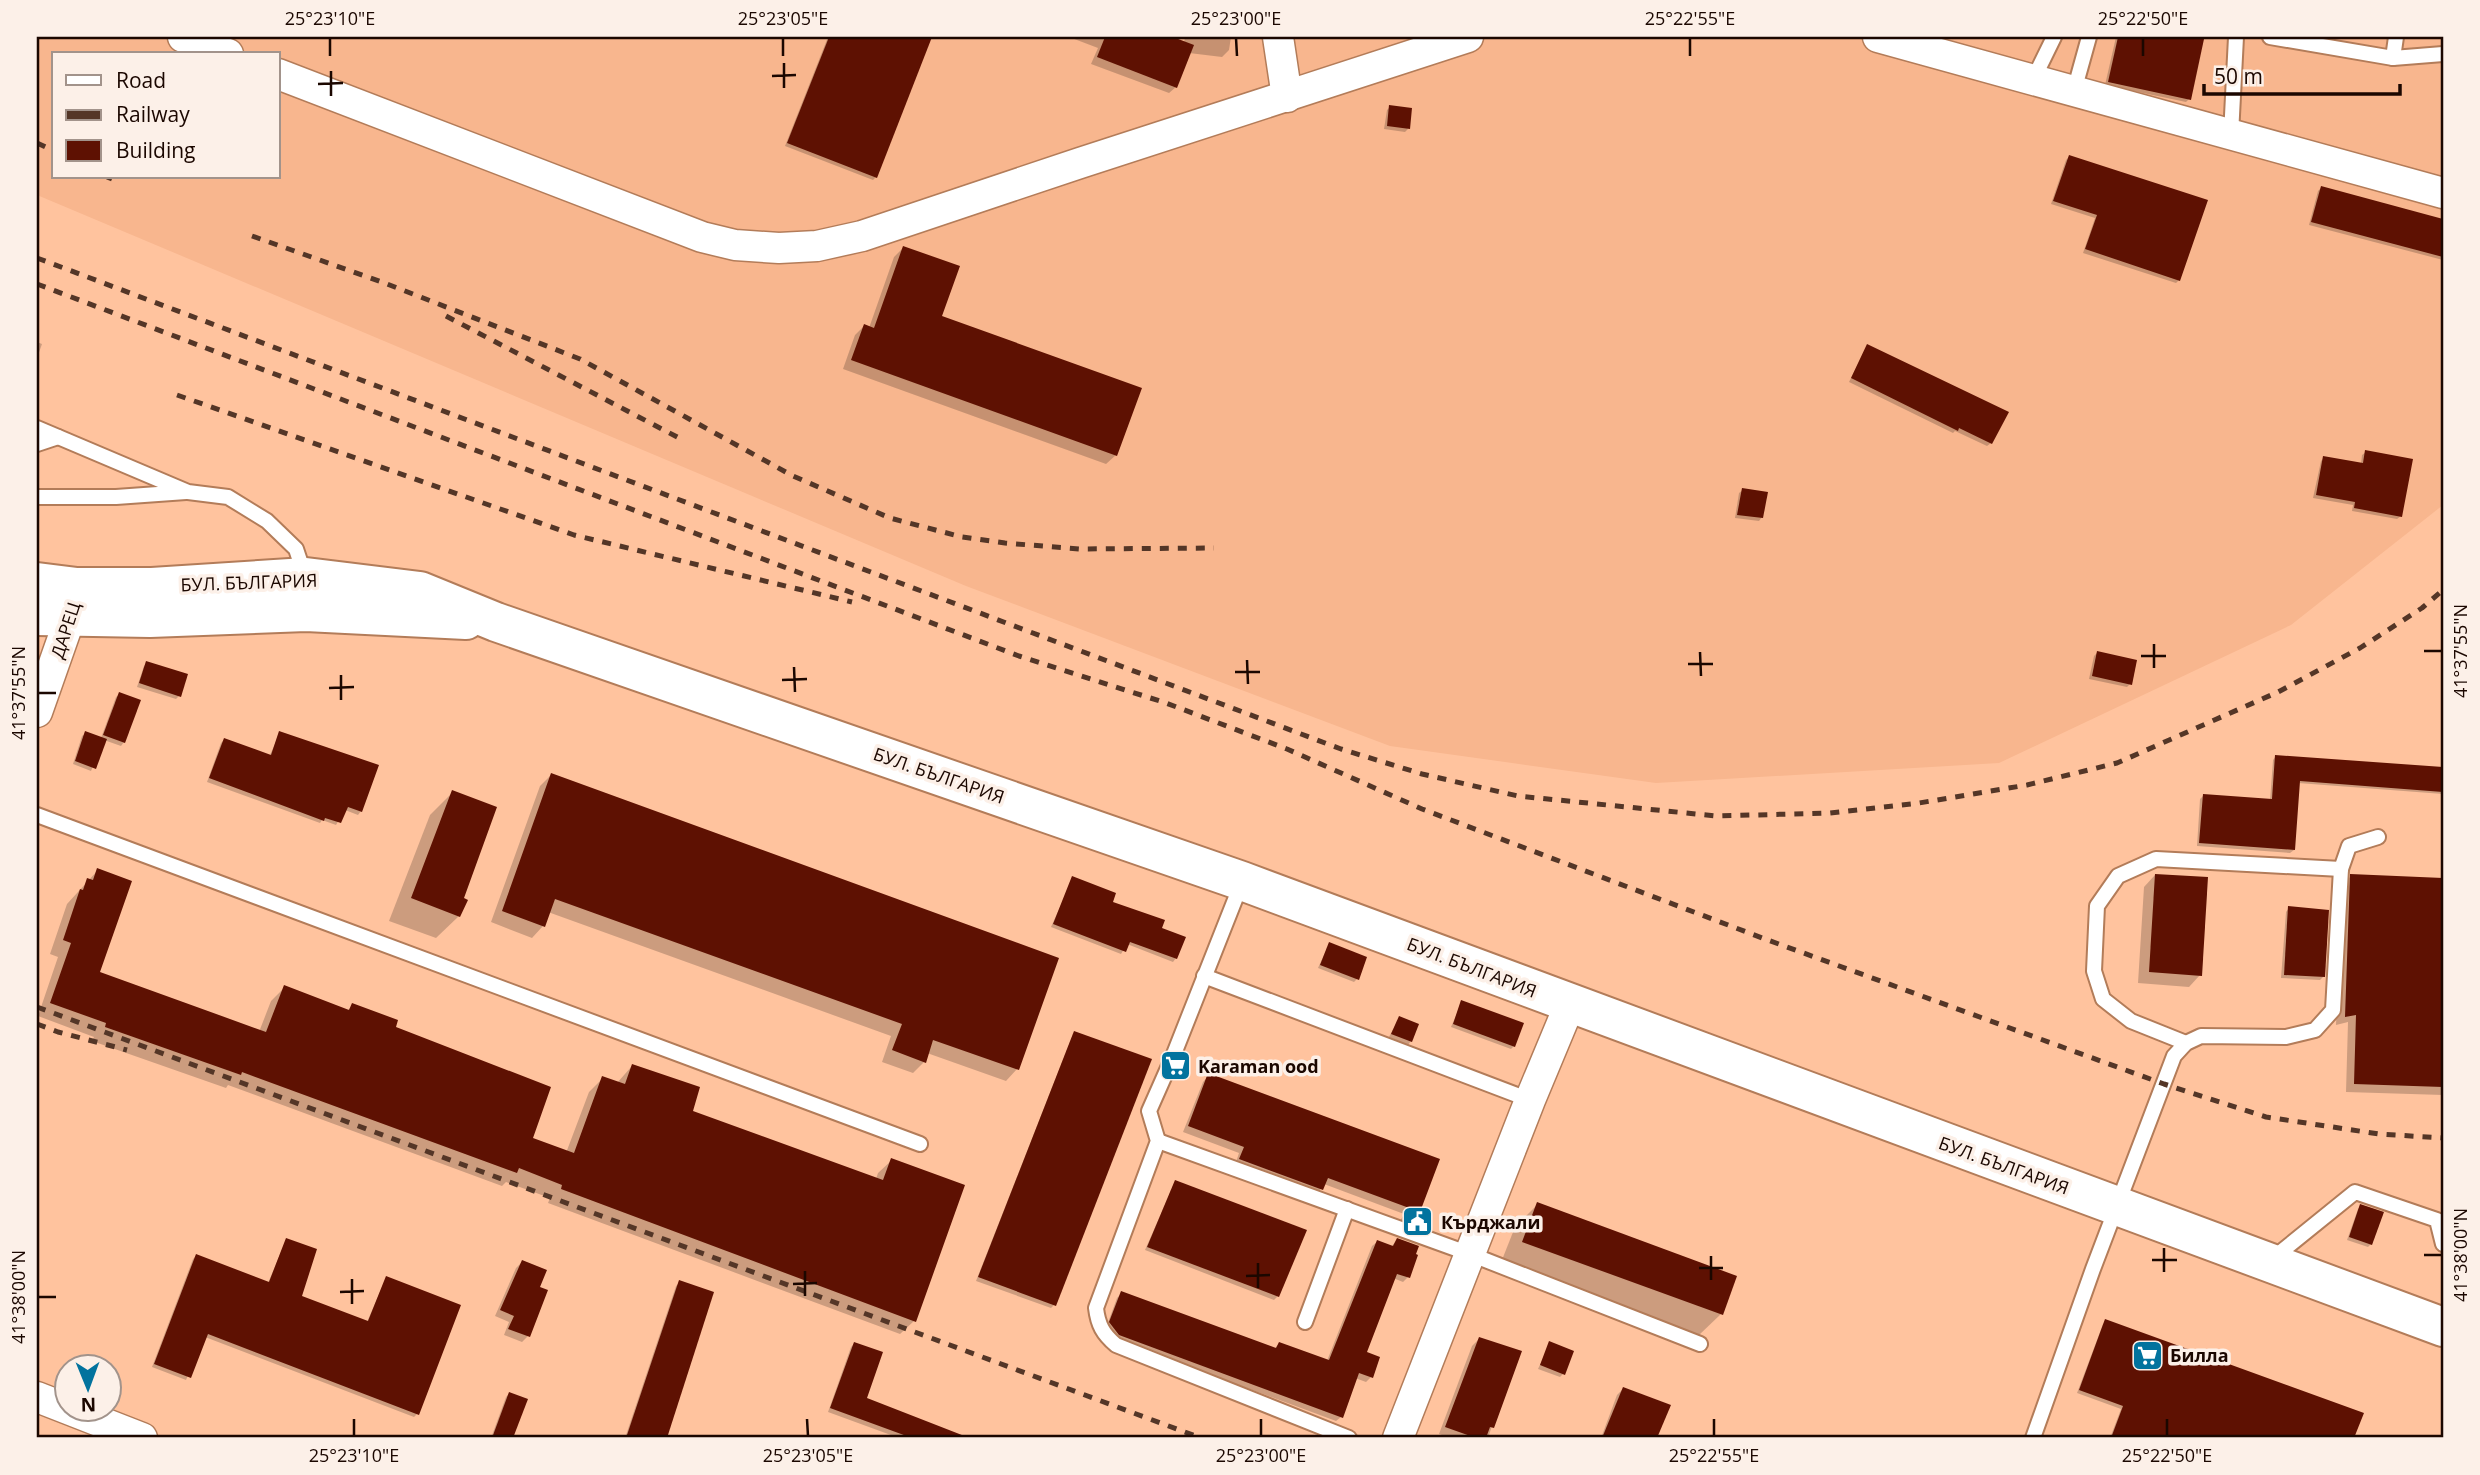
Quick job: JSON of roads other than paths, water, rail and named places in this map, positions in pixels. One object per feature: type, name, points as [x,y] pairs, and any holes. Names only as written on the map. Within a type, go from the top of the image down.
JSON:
[{"type":"street","points":[[183,37],[223,52]]},
{"type":"street","points":[[1278,37],[1287,97]]},
{"type":"street","points":[[1878,37],[2443,193]]},
{"type":"street","points":[[280,75],[702,237],[735,245],[779,248],[817,246],[862,236],[1456,39]]},
{"type":"street","name":"БУЛ. БЪЛГАРИЯ","points":[[61,607],[152,587],[306,577],[420,591],[496,622],[1242,881],[2443,1327]]},
{"type":"street","name":"БУЛ. БЪЛГАРИЯ","points":[[37,582],[61,607],[150,618],[306,612],[496,622]]},
{"type":"street","name":"ДАРЕЦ","points":[[37,712],[61,607]]},
{"type":"street","points":[[1398,1438],[1570,1004]]},
{"type":"street","points":[[37,1397],[142,1438]]},
{"type":"lane","points":[[2033,80],[2054,37]]},
{"type":"lane","points":[[2074,91],[2089,37]]},
{"type":"lane","points":[[2231,135],[2236,37]]},
{"type":"lane","points":[[2270,37],[2393,58],[2443,54]]},
{"type":"lane","points":[[2393,58],[2396,37]]},
{"type":"lane","points":[[37,428],[188,492]]},
{"type":"lane","points":[[37,444],[58,437]]},
{"type":"lane","points":[[37,497],[116,497],[188,492],[228,497],[267,521],[296,548],[306,577]]},
{"type":"lane","points":[[37,815],[920,1144]]},
{"type":"lane","points":[[2033,1438],[2116,1206],[2174,1056],[2186,1043],[2201,1035],[2286,1037],[2315,1030],[2333,1010],[2341,869],[2349,846],[2378,837]]},
{"type":"lane","points":[[2186,1043],[2131,1021],[2103,999],[2094,971],[2097,906],[2118,876],[2156,859],[2341,869]]},
{"type":"lane","points":[[1242,881],[1149,1111],[1158,1141],[1096,1308],[1097,1320],[1104,1334],[1116,1345],[1349,1438]]},
{"type":"lane","points":[[1204,976],[1530,1100]]},
{"type":"lane","points":[[1158,1141],[1470,1254],[1700,1343]]},
{"type":"lane","points":[[2268,1263],[2355,1192],[2437,1220],[2443,1244]]},
{"type":"lane","points":[[1305,1322],[1347,1209]]},
{"type":"railway","points":[[37,143],[52,150]]},
{"type":"railway","points":[[252,236],[382,282],[580,359],[793,476],[890,518],[962,537],[1005,543],[1079,549],[1214,548]]},
{"type":"railway","points":[[37,258],[1341,749],[1422,774],[1518,796],[1716,816],[1830,813],[1919,803],[2027,785],[2117,763],[2278,692],[2360,648],[2422,608],[2443,590]]},
{"type":"railway","points":[[37,284],[1019,656],[1166,703],[1287,749],[1422,809],[1765,939],[2164,1084],[2266,1117],[2379,1134],[2443,1138]]},
{"type":"railway","points":[[446,316],[679,438]]},
{"type":"railway","points":[[177,395],[574,535],[852,602]]},
{"type":"railway","points":[[37,1007],[1201,1438]]},
{"type":"railway","points":[[37,1024],[127,1050]]},
{"type":"place","name":"Karaman ood","points":[[1175,1066]]},
{"type":"place","name":"Кърджали","points":[[1418,1222]]},
{"type":"place","name":"Билла","points":[[2147,1355]]}]
